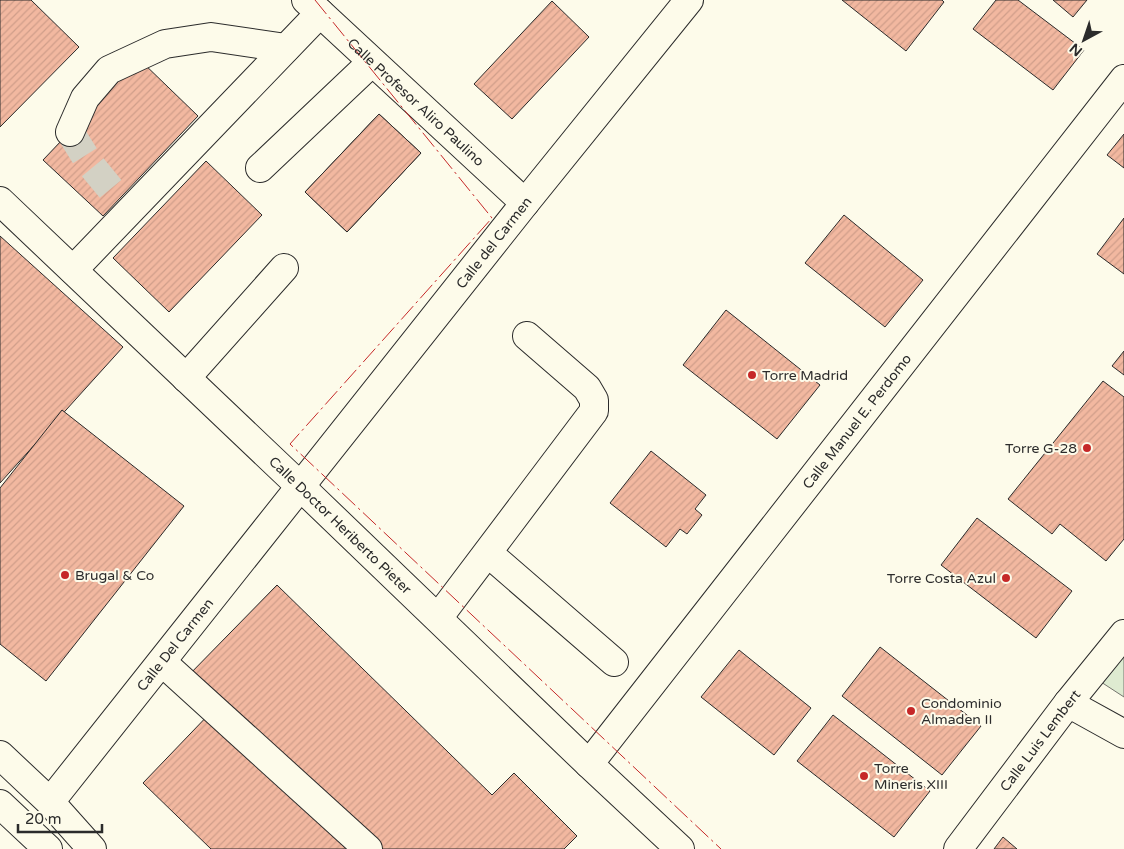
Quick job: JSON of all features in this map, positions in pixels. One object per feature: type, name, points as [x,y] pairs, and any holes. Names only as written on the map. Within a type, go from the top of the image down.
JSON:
[{"type":"main road","name":"Calle del Carmen","points":[[301,487],[525,203],[689,0]]},
{"type":"main road","name":"Calle Profesor Aliro Paulino","points":[[313,6],[525,203]]},
{"type":"main road","points":[[73,270],[123,206],[286,48],[313,6]]},
{"type":"main road","points":[[70,132],[85,98],[109,70],[165,44],[211,38],[286,48]]},
{"type":"main road","points":[[260,168],[372,62]]},
{"type":"main road","name":"Calle Manuel E. Perdomo","points":[[589,764],[1124,78]]},
{"type":"main road","name":"Calle Doctor Heriberto Pieter","points":[[0,201],[73,270],[112,322],[186,378],[680,849]]},
{"type":"main road","points":[[186,378],[284,268]]},
{"type":"main road","points":[[438,618],[594,411],[594,400],[587,388],[527,336]]},
{"type":"main road","name":"Calle Del Carmen","points":[[50,802],[301,487]]},
{"type":"main road","points":[[488,553],[614,662]]},
{"type":"main road","name":"Calle Luis Lembert","points":[[958,849],[1068,703],[1124,634]]},
{"type":"main road","points":[[162,662],[368,849]]},
{"type":"main road","points":[[1068,703],[1124,734]]},
{"type":"main road","points":[[0,755],[50,802],[92,849]]},
{"type":"main road","points":[[0,804],[48,849]]},
{"type":"green space","points":[[1124,653],[1124,697],[1101,682]]},
{"type":"building","points":[[0,0],[31,0],[79,47],[0,127]]},
{"type":"building","points":[[842,0],[942,0],[944,2],[906,51]]},
{"type":"building","points":[[996,0],[1018,0],[1084,50],[1053,90],[973,29]]},
{"type":"building","points":[[1053,0],[1087,0],[1073,17]]},
{"type":"building","points":[[552,1],[589,37],[512,119],[474,84]]},
{"type":"building","points":[[139,59],[198,116],[103,216],[43,160]]},
{"type":"building","points":[[379,114],[421,153],[347,232],[305,192]]},
{"type":"building","points":[[379,114],[421,153],[347,232],[305,192]]},
{"type":"building","points":[[1124,134],[1124,168],[1107,155]]},
{"type":"building","points":[[206,161],[262,215],[169,312],[113,258]]},
{"type":"building","points":[[844,215],[923,280],[885,327],[805,263]]},
{"type":"building","points":[[1124,218],[1124,274],[1097,254]]},
{"type":"building","points":[[0,236],[123,347],[0,483]]},
{"type":"building","name":"Torre Madrid","points":[[726,310],[820,385],[777,439],[683,365]]},
{"type":"building","points":[[1124,351],[1124,375],[1112,366]]},
{"type":"building","name":"Torre G-28","points":[[1103,381],[1124,397],[1124,539],[1106,561],[1060,524],[1052,534],[1008,499]]},
{"type":"building","name":"Brugal & Co","points":[[62,410],[184,506],[46,681],[0,644],[0,488]]},
{"type":"building","points":[[651,451],[706,495],[695,509],[702,515],[687,534],[680,529],[666,547],[610,503]]},
{"type":"building","name":"Torre Costa Azul","points":[[977,518],[1072,591],[1036,638],[941,565]]},
{"type":"building","points":[[277,585],[492,795],[514,773],[577,836],[564,849],[211,849],[143,783],[214,709],[184,680]]},
{"type":"building","name":"Condominio Almaden II","points":[[880,647],[981,726],[942,775],[842,696]]},
{"type":"building","points":[[739,650],[811,708],[774,755],[701,697]]},
{"type":"building","name":"Torre Mineris XIII","points":[[833,715],[930,791],[894,837],[797,761]]},
{"type":"building","points":[[1003,837],[1017,849],[994,849]]},
{"type":"tunnel","points":[[70,132],[90,164],[119,199]]},
{"type":"power","points":[[315,0],[492,218],[290,444],[721,849]]},
{"type":"place","name":"Torre Madrid","points":[[752,375]]},
{"type":"place","name":"Torre G-28","points":[[1087,448]]},
{"type":"place","name":"Brugal & Co","points":[[65,575]]},
{"type":"place","name":"Torre Costa Azul","points":[[1006,578]]},
{"type":"place","name":"Condominio Almaden II","points":[[911,711]]},
{"type":"place","name":"Torre Mineris XIII","points":[[864,776]]}]
